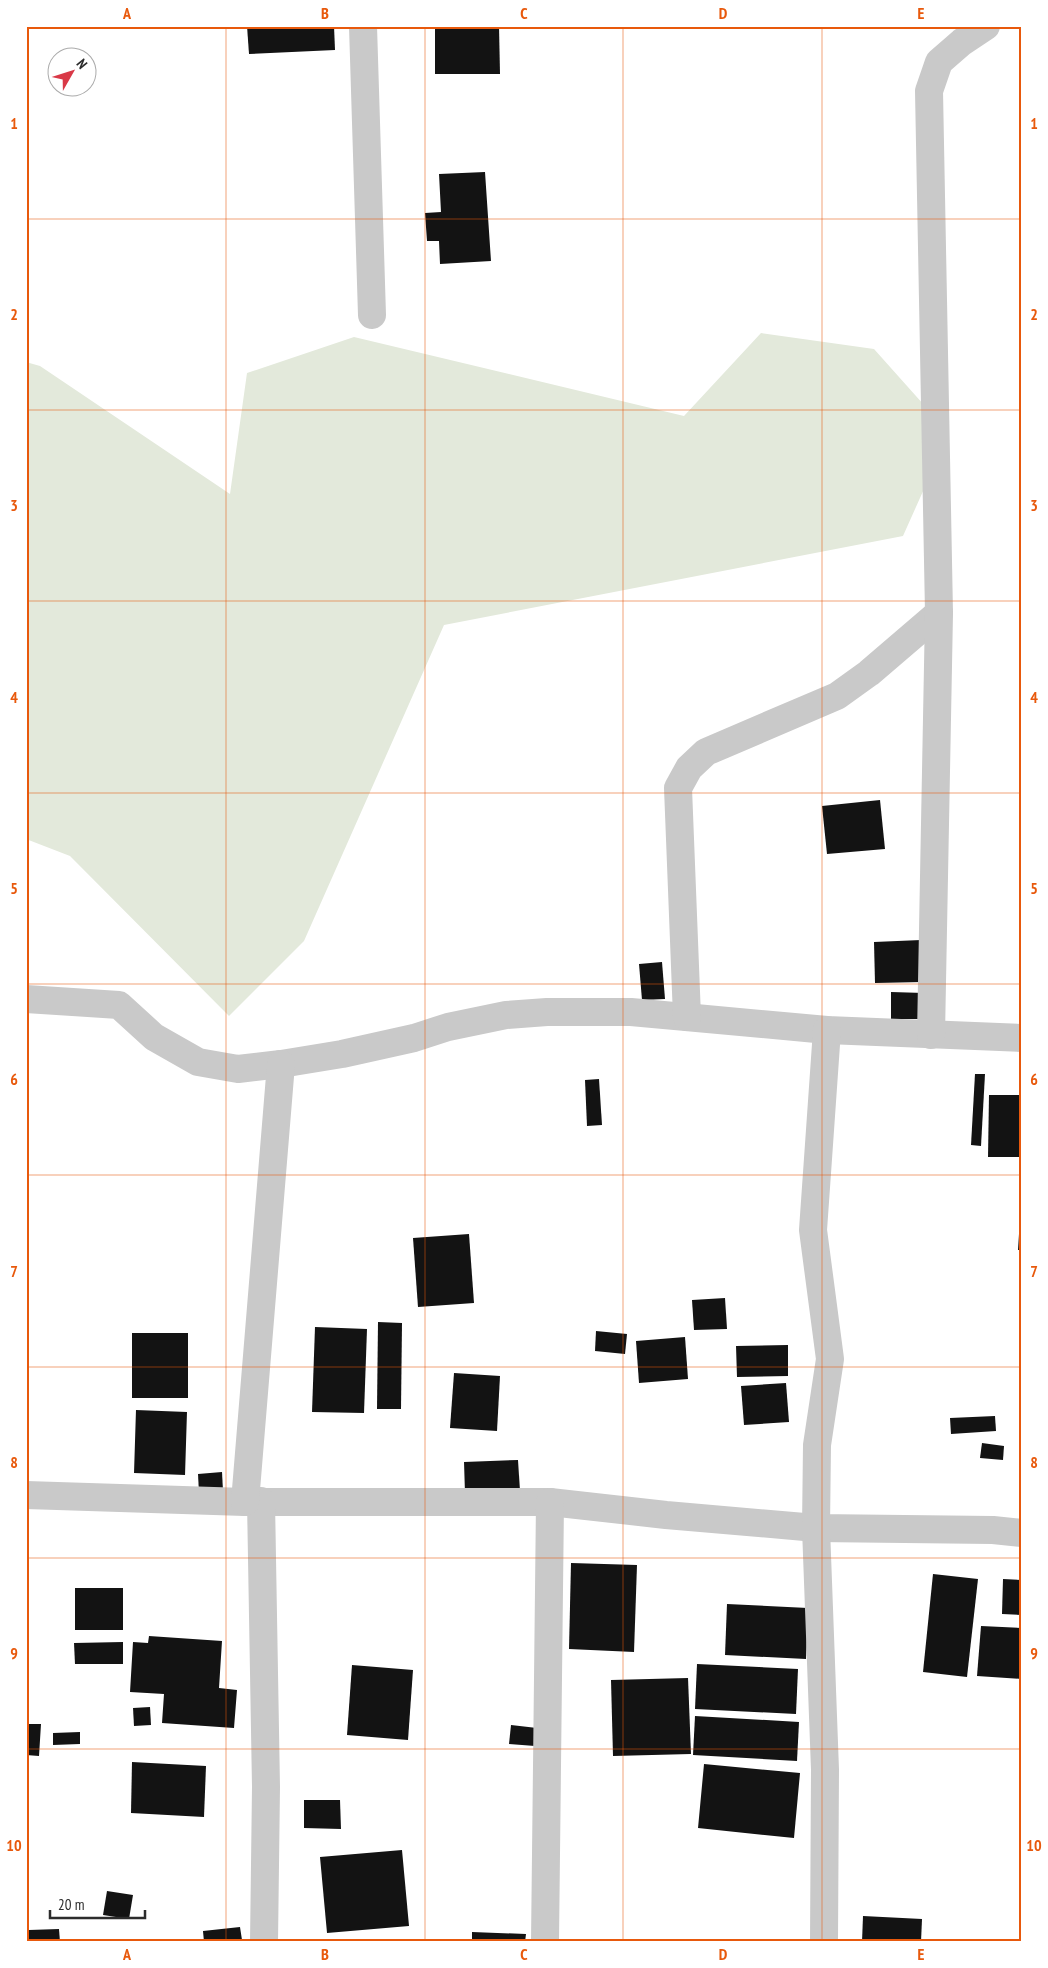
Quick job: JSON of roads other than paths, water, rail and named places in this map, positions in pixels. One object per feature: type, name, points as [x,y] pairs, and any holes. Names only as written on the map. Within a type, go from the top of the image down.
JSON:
[{"type":"street","points":[[363,26],[372,315]]},
{"type":"street","points":[[931,1035],[939,613],[929,92],[939,62],[962,42],[986,26]]},
{"type":"street","points":[[687,1017],[678,788],[689,768],[706,752],[837,696],[869,673],[939,613]]},
{"type":"street","points":[[26,999],[119,1005],[154,1037],[198,1062],[238,1069],[342,1054],[414,1038],[448,1027],[506,1015],[547,1012],[631,1012],[827,1030],[1022,1038]]},
{"type":"street","points":[[824,1942],[825,1770],[816,1528],[817,1446],[830,1359],[813,1230],[827,1030]]},
{"type":"street","points":[[264,1942],[266,1787],[253,1502],[281,1064]]},
{"type":"street","points":[[26,1495],[253,1502],[550,1502],[666,1515],[816,1528],[993,1530],[1022,1533]]},
{"type":"street","points":[[545,1942],[550,1502]]}]
